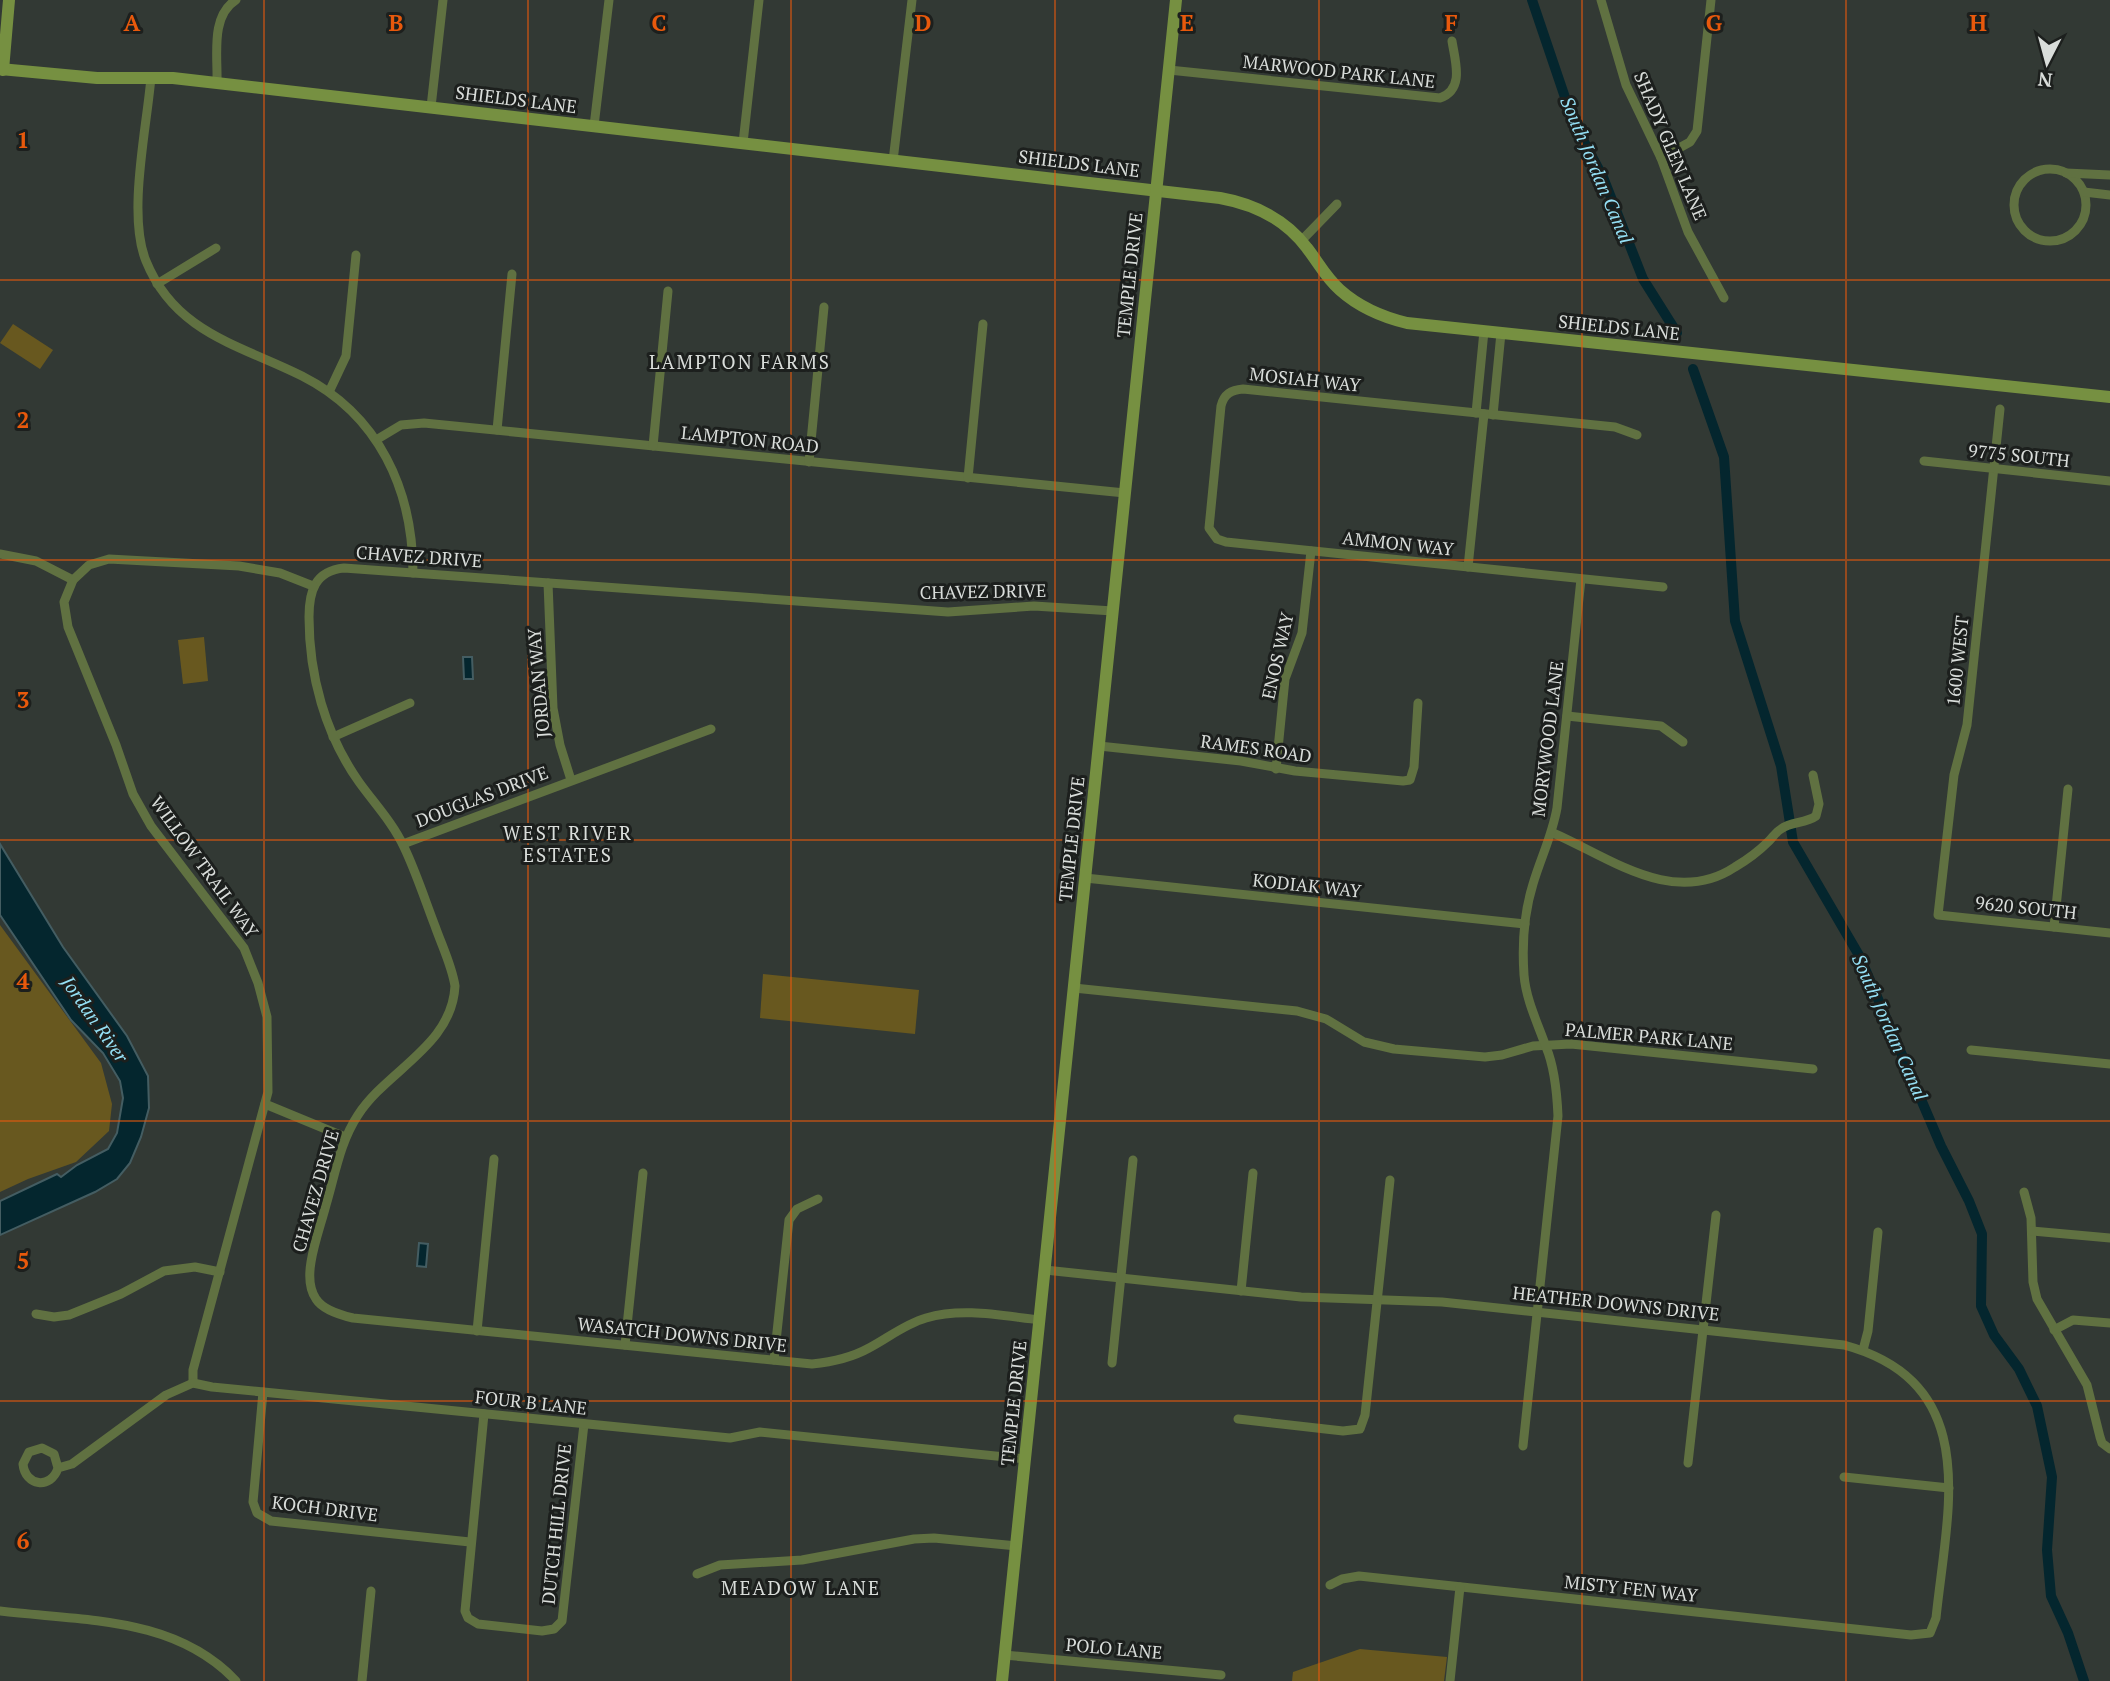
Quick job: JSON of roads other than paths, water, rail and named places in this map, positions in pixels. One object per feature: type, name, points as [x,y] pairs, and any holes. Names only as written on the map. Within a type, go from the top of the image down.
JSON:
[{"type":"main road","points":[[1,70],[9,0]]},
{"type":"main road","name":"TEMPLE DRIVE","points":[[1002,1681],[1176,0]]},
{"type":"main road","name":"SHIELDS LANE","points":[[1,70],[97,78],[151,77],[217,83],[1238,201],[1270,215],[1301,241],[1331,281],[1349,297],[1370,310],[1407,323],[2110,397]]},
{"type":"street","points":[[217,83],[220,20],[227,6],[236,0]]},
{"type":"street","points":[[432,107],[443,0]]},
{"type":"street","points":[[594,126],[609,0]]},
{"type":"street","points":[[743,143],[759,0]]},
{"type":"street","points":[[893,160],[912,0]]},
{"type":"street","name":"SHADY GLEN LANE","points":[[1601,0],[1626,85],[1661,158],[1688,232],[1724,298]]},
{"type":"street","points":[[1661,158],[1690,142],[1697,131],[1711,0]]},
{"type":"street","name":"MARWOOD PARK LANE","points":[[1169,70],[1440,99],[1451,93],[1456,82],[1452,41]]},
{"type":"street","points":[[151,77],[138,222],[145,260],[157,284],[169,301],[200,328],[217,339],[306,378],[329,392],[362,422],[389,462],[405,502],[413,541],[413,573]]},
{"type":"street","points":[[2066,173],[2077,181],[2084,192],[2086,202],[2082,223],[2067,237],[2046,241],[2036,238],[2020,225],[2015,216],[2014,201],[2021,183],[2028,176],[2047,169],[2110,176]]},
{"type":"street","points":[[2084,192],[2110,195]]},
{"type":"street","points":[[1301,241],[1336,204]]},
{"type":"street","points":[[157,284],[216,248]]},
{"type":"street","points":[[329,392],[346,356],[356,255]]},
{"type":"street","points":[[497,430],[512,274]]},
{"type":"street","points":[[653,446],[668,291]]},
{"type":"street","points":[[809,462],[824,307]]},
{"type":"street","points":[[968,478],[983,324]]},
{"type":"street","points":[[1484,331],[1484,414]]},
{"type":"street","points":[[1468,567],[1484,414],[1501,333]]},
{"type":"street","name":"MOSIAH WAY","points":[[1213,535],[1209,523],[1221,406],[1224,397],[1232,391],[1243,389],[1484,414]]},
{"type":"street","name":"1600 WEST","points":[[1938,915],[1954,775],[1967,725],[2000,408]]},
{"type":"street","points":[[1484,414],[1615,427],[1637,435]]},
{"type":"street","name":"LAMPTON ROAD","points":[[376,440],[390,430],[413,423],[1125,494]]},
{"type":"street","name":"9775 SOUTH","points":[[1924,461],[2110,481]]},
{"type":"street","name":"AMMON WAY","points":[[1213,535],[1226,542],[1663,587]]},
{"type":"street","name":"ENOS WAY","points":[[1276,769],[1285,680],[1302,633],[1311,551]]},
{"type":"street","points":[[0,554],[36,561],[73,580],[89,565],[119,559],[239,566],[280,573],[313,586]]},
{"type":"street","name":"CHAVEZ DRIVE","points":[[316,1300],[312,1290],[311,1263],[345,1137],[359,1112],[378,1088],[426,1048],[438,1034],[450,1011],[455,993],[453,974],[403,844],[357,780],[333,737],[318,694],[312,666],[309,616],[313,586],[319,577],[334,569],[948,612],[1034,606],[1113,611]]},
{"type":"street","name":"MORYWOOD LANE","points":[[1523,1446],[1558,1115],[1553,1071],[1524,978],[1525,924],[1532,886],[1553,833],[1581,579]]},
{"type":"street","name":"WILLOW TRAIL WAY","points":[[73,580],[64,602],[65,615],[133,794],[151,826],[234,934],[251,963],[268,1017],[269,1081],[265,1104],[193,1370],[193,1383]]},
{"type":"street","name":"JORDAN WAY","points":[[548,583],[554,708],[560,745],[571,780]]},
{"type":"street","points":[[333,737],[410,703]]},
{"type":"street","name":"RAMES ROAD","points":[[1099,746],[1241,761],[1276,769],[1396,782],[1409,780],[1415,766],[1418,703]]},
{"type":"street","points":[[1567,716],[1661,726],[1683,742]]},
{"type":"street","name":"DOUGLAS DRIVE","points":[[403,844],[711,729]]},
{"type":"street","points":[[1553,833],[1642,876],[1665,881],[1704,880],[1733,869],[1790,825],[1811,820],[1819,810],[1812,775]]},
{"type":"street","points":[[2054,927],[2068,789]]},
{"type":"street","name":"KODIAK WAY","points":[[1085,878],[1525,924]]},
{"type":"street","name":"9620 SOUTH","points":[[1938,915],[2110,933]]},
{"type":"street","name":"PALMER PARK LANE","points":[[1074,988],[1297,1011],[1326,1020],[1364,1042],[1394,1049],[1485,1057],[1546,1044],[1571,1044],[1813,1069]]},
{"type":"street","points":[[1971,1049],[2110,1064]]},
{"type":"street","points":[[265,1104],[345,1137]]},
{"type":"street","points":[[477,1331],[494,1159]]},
{"type":"street","points":[[1112,1363],[1133,1160]]},
{"type":"street","points":[[1241,1291],[1253,1172]]},
{"type":"street","points":[[625,1345],[643,1173]]},
{"type":"street","points":[[1238,1419],[1343,1431],[1360,1429],[1365,1415],[1390,1180]]},
{"type":"street","points":[[2024,1192],[2032,1231],[2034,1291],[2040,1307],[2087,1385],[2102,1443],[2110,1449]]},
{"type":"street","points":[[775,1360],[789,1220],[797,1209],[818,1199]]},
{"type":"street","points":[[1688,1464],[1716,1215]]},
{"type":"street","points":[[2032,1231],[2110,1238]]},
{"type":"street","points":[[1863,1350],[1868,1331],[1878,1232]]},
{"type":"street","points":[[36,1314],[54,1317],[69,1315],[121,1294],[164,1270],[195,1266],[220,1272]]},
{"type":"street","name":"HEATHER DOWNS DRIVE","points":[[1045,1270],[1335,1299],[1443,1302],[1824,1342],[1863,1350],[1880,1358],[1907,1378],[1931,1407],[1945,1440],[1949,1488],[1936,1618],[1930,1633]]},
{"type":"street","name":"WASATCH DOWNS DRIVE","points":[[316,1300],[333,1312],[353,1318],[812,1364],[842,1360],[914,1322],[942,1315],[971,1313],[1040,1320]]},
{"type":"street","points":[[2054,1330],[2073,1320],[2110,1323]]},
{"type":"street","points":[[58,1468],[54,1454],[42,1448],[29,1452],[23,1464],[26,1477],[38,1483],[52,1479],[58,1468],[72,1464],[156,1402],[193,1383]]},
{"type":"street","name":"FOUR B LANE","points":[[193,1383],[730,1438],[765,1433],[1026,1459]]},
{"type":"street","name":"KOCH DRIVE","points":[[263,1392],[253,1502],[260,1516],[271,1521],[470,1542]]},
{"type":"street","points":[[470,1542],[484,1414]]},
{"type":"street","name":"DUTCH HILL DRIVE","points":[[470,1542],[464,1604],[468,1618],[482,1625],[542,1632],[562,1621],[584,1424]]},
{"type":"street","points":[[1844,1477],[1949,1488]]},
{"type":"street","points":[[697,1574],[720,1565],[814,1559],[914,1539],[934,1538],[1017,1546]]},
{"type":"street","name":"MISTY FEN WAY","points":[[1330,1586],[1342,1579],[1359,1576],[1911,1635],[1930,1633]]},
{"type":"street","points":[[1450,1681],[1460,1587]]},
{"type":"street","points":[[362,1681],[371,1591]]},
{"type":"street","points":[[0,1611],[155,1631],[182,1641],[207,1655],[236,1681]]},
{"type":"street","name":"POLO LANE","points":[[1004,1655],[1221,1675]]},
{"type":"water","points":[[463,657],[472,657],[473,679],[464,679]]},
{"type":"water","name":"Jordan River","points":[[0,844],[63,947],[127,1036],[148,1076],[149,1108],[130,1163],[117,1179],[95,1192],[0,1235],[0,1201],[57,1174],[61,1177],[77,1165],[108,1149],[117,1133],[123,1098],[120,1081],[103,1053],[71,1020],[0,915]]},
{"type":"water","points":[[419,1243],[428,1244],[426,1267],[417,1266]]},
{"type":"waterway","name":"South Jordan Canal","points":[[1532,0],[1573,121],[1603,177],[1643,279],[1677,333]]},
{"type":"waterway","name":"South Jordan Canal","points":[[1693,369],[1724,457],[1735,621],[1781,766],[1793,842],[1860,957],[1982,1234],[1981,1306],[1994,1335],[2019,1369],[2037,1406],[2052,1477],[2047,1550],[2051,1596],[2068,1633],[2084,1681]]},
{"type":"district","name":"LAMPTON FARMS","points":[[740,362]]},
{"type":"district","name":"WEST RIVER ESTATES","points":[[568,844]]},
{"type":"district","name":"MEADOW LANE","points":[[801,1588]]}]
